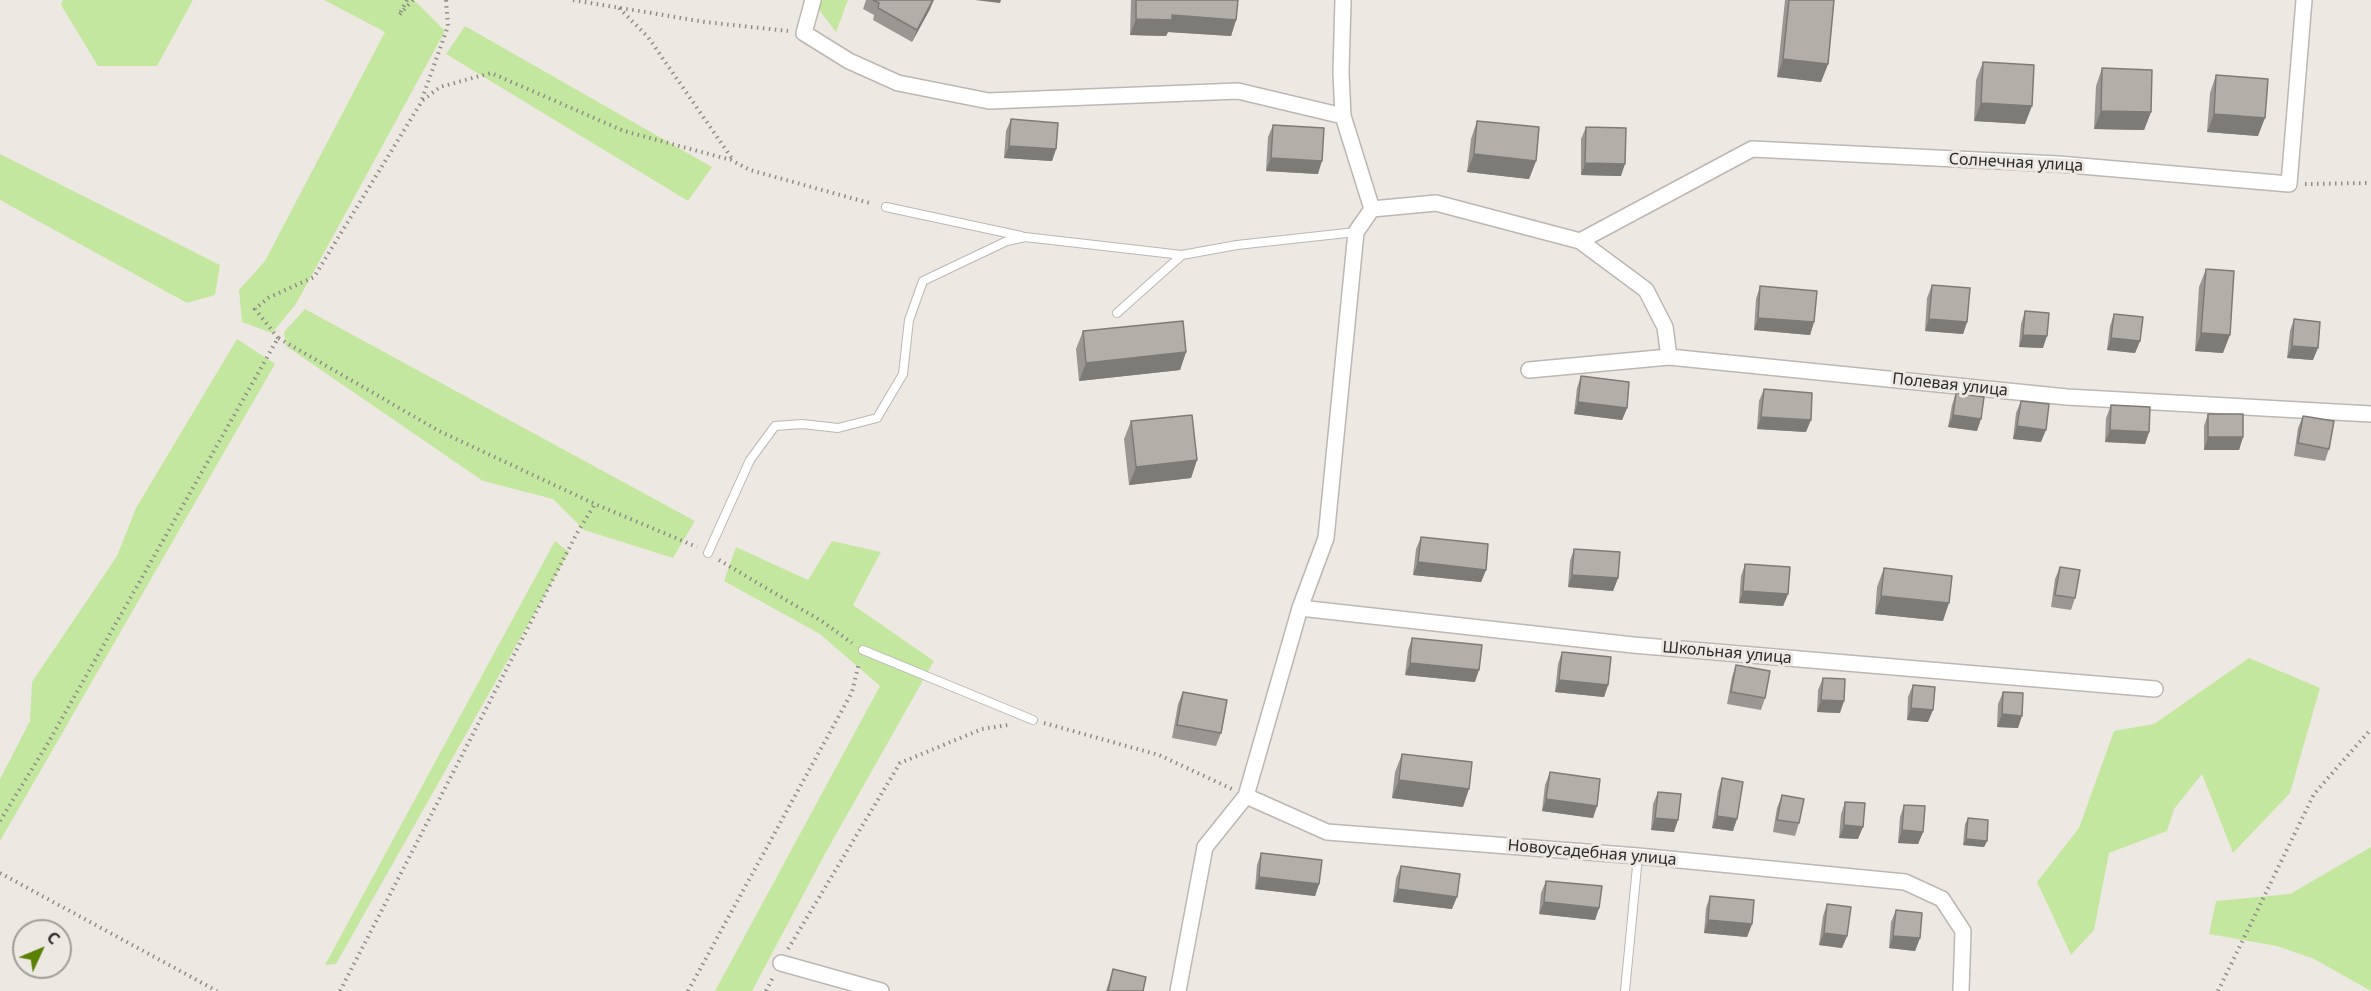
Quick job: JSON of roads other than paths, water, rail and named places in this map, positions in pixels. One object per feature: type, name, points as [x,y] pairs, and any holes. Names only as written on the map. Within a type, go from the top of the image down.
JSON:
[{"type":"street","points":[[813,0],[804,33],[849,61],[898,83],[989,101],[1238,91],[1344,116]]},
{"type":"street","points":[[1343,0],[1341,73],[1344,116],[1372,209]]},
{"type":"street","name":"Солнечная улица","points":[[1580,241],[1752,149],[2058,164],[2289,184],[2304,0]]},
{"type":"street","points":[[1178,991],[1205,847],[1246,796],[1300,608],[1326,538],[1356,232],[1372,209],[1436,203],[1580,241],[1646,290],[1665,327],[1669,357]]},
{"type":"street","name":"Полевая улица","points":[[1529,370],[1669,357],[2067,397],[2371,414]]},
{"type":"street","name":"Школьная улица","points":[[1300,608],[1633,645],[2154,689]]},
{"type":"street","name":"Новоусадебная улица","points":[[1246,796],[1327,832],[1638,856],[1905,882],[1942,899],[1963,931],[1961,991]]},
{"type":"street","points":[[781,963],[881,991]]},
{"type":"lane","points":[[886,207],[1025,237],[1182,255],[1237,245],[1356,232]]},
{"type":"lane","points":[[708,553],[750,460],[775,426],[802,424],[838,428],[877,418],[903,374],[909,320],[922,281],[1006,241],[1025,237]]},
{"type":"lane","points":[[1117,314],[1182,255]]},
{"type":"lane","points":[[862,650],[1034,720]]},
{"type":"lane","points":[[1625,991],[1638,856]]}]
